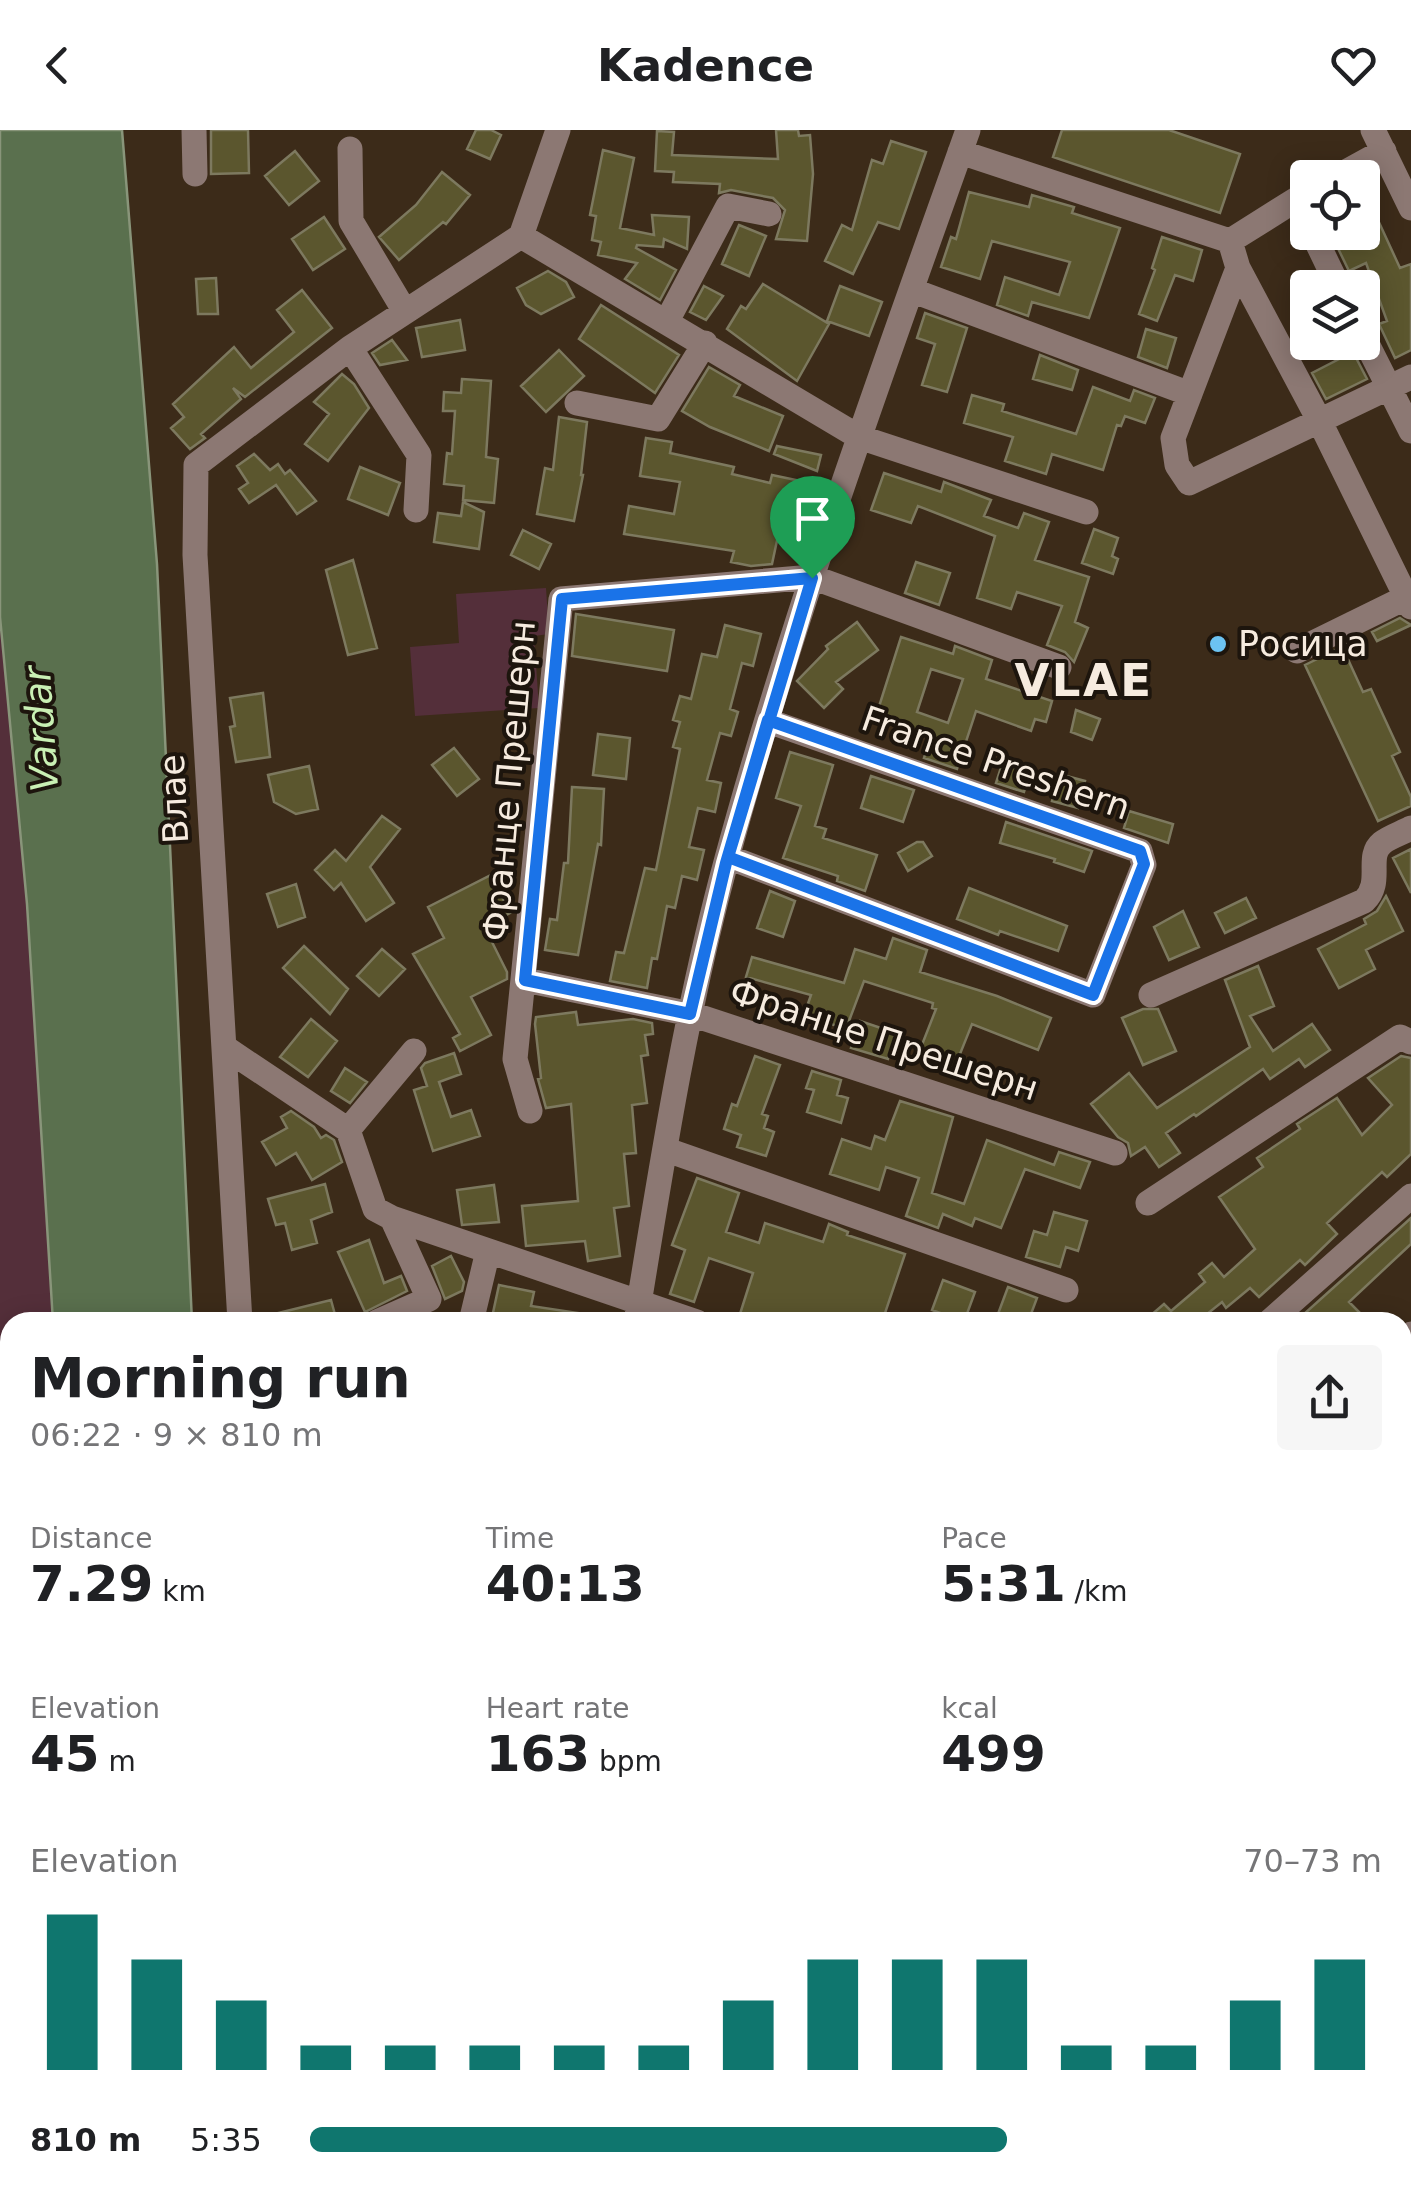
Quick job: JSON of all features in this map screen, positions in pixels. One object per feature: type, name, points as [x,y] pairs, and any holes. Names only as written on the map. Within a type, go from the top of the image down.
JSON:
[{"type":"street","points":[[194,130],[195,174]]},
{"type":"street","points":[[558,130],[521,236],[859,437],[1086,512]]},
{"type":"street","points":[[224,1048],[348,1130],[376,1209],[638,1312],[690,1014],[728,857],[812,578],[964,141],[1230,242]]},
{"type":"street","points":[[1356,160],[1379,141],[1411,208]]},
{"type":"street","points":[[350,149],[351,221],[404,310]]},
{"type":"street","points":[[1230,242],[1290,202]]},
{"type":"street","points":[[667,321],[728,206],[769,214]]},
{"type":"street","name":"Влае","points":[[239,1312],[195,554],[196,465],[350,348],[521,236]]},
{"type":"street","points":[[1230,242],[1238,268],[1409,600],[1297,651]]},
{"type":"street","points":[[1238,268],[1173,438],[1177,465],[1188,483],[1400,382]]},
{"type":"street","points":[[911,290],[1190,394]]},
{"type":"street","points":[[577,403],[658,420],[705,343]]},
{"type":"street","points":[[350,348],[420,455],[416,510]]},
{"type":"street","points":[[1380,357],[1400,382],[1411,431]]},
{"type":"street","name":"Францe Прешерн","points":[[525,980],[562,599],[812,578],[1060,667]]},
{"type":"street","name":"France Preshern","points":[[728,857],[1093,995],[1144,864],[1140,851],[768,720]]},
{"type":"street","points":[[1151,995],[1364,902],[1376,884],[1374,853],[1381,844],[1411,828]]},
{"type":"street","points":[[525,980],[515,1059],[530,1112]]},
{"type":"street","name":"Франце Прешерн","points":[[525,980],[690,1014],[1115,1153]]},
{"type":"street","points":[[1148,1203],[1400,1037],[1411,1042]]},
{"type":"street","points":[[348,1130],[414,1050]]},
{"type":"street","points":[[666,1150],[1066,1290]]},
{"type":"street","points":[[1280,1312],[1411,1196]]},
{"type":"street","points":[[392,1218],[429,1300],[401,1312]]},
{"type":"street","points":[[473,1312],[488,1251]]},
{"type":"shaded area","points":[[546,588],[549,634],[534,636],[539,708],[415,716],[410,647],[459,643],[456,594]]},
{"type":"shaded area","points":[[0,617],[27,904],[52,1312],[0,1312]]},
{"type":"water","name":"Vardar","points":[[0,130],[122,130],[157,564],[192,1312],[52,1312],[27,904],[0,617]]},
{"type":"building","points":[[211,130],[248,130],[249,173],[211,174]]},
{"type":"building","points":[[476,130],[501,135],[490,159],[467,149]]},
{"type":"building","points":[[776,130],[798,130],[799,136],[810,135],[813,174],[807,241],[776,239],[785,210],[773,198],[731,190],[719,193],[720,184],[673,182],[674,172],[655,171],[657,131],[674,132],[672,155],[778,159]]},
{"type":"building","points":[[1062,130],[1169,130],[1240,154],[1220,213],[1053,157]]},
{"type":"building","points":[[891,141],[926,152],[899,229],[878,222],[853,274],[825,261],[842,225],[852,230],[872,160],[883,164]]},
{"type":"building","points":[[603,150],[634,158],[620,228],[654,235],[652,215],[689,217],[687,249],[664,239],[663,247],[637,245],[636,248],[676,270],[660,300],[625,279],[637,263],[598,255],[601,242],[592,240],[596,216],[590,215]]},
{"type":"building","points":[[295,151],[319,181],[289,205],[265,176]]},
{"type":"building","points":[[442,172],[470,195],[446,224],[443,222],[399,260],[379,237],[416,205]]},
{"type":"building","points":[[969,192],[1029,207],[1032,195],[1074,207],[1072,213],[1120,228],[1089,318],[1032,302],[1028,316],[997,305],[1005,277],[1059,295],[1070,262],[992,241],[980,279],[941,267],[951,237],[956,239]]},
{"type":"building","points":[[324,217],[345,249],[313,270],[292,239]]},
{"type":"building","points":[[739,225],[766,236],[749,276],[722,264]]},
{"type":"building","points":[[1380,225],[1400,268],[1411,264],[1411,350],[1395,358],[1380,326],[1387,321],[1380,302],[1380,270],[1369,270],[1366,263],[1349,270],[1339,250],[1380,250]]},
{"type":"building","points":[[1162,237],[1202,250],[1193,281],[1175,275],[1157,321],[1139,314]]},
{"type":"building","points":[[548,271],[566,282],[574,297],[541,314],[526,305],[517,288]]},
{"type":"building","points":[[216,278],[218,314],[198,314],[196,279]]},
{"type":"building","points":[[763,284],[829,324],[797,381],[727,329],[741,306],[746,309]]},
{"type":"building","points":[[704,286],[723,296],[706,320],[690,312]]},
{"type":"building","points":[[840,286],[882,302],[869,336],[827,321]]},
{"type":"building","points":[[302,290],[332,328],[245,397],[233,388],[241,399],[201,434],[205,438],[190,449],[171,428],[184,417],[173,404],[234,347],[251,368],[294,332],[277,310]]},
{"type":"building","points":[[601,305],[679,355],[655,393],[579,339]]},
{"type":"building","points":[[925,313],[967,328],[947,392],[922,385],[935,344],[917,338]]},
{"type":"building","points":[[460,320],[465,350],[422,357],[416,328]]},
{"type":"building","points":[[1146,329],[1176,338],[1167,368],[1138,357]]},
{"type":"building","points":[[392,340],[407,360],[380,365],[372,353]]},
{"type":"building","points":[[559,350],[584,376],[546,412],[521,386]]},
{"type":"building","points":[[1040,355],[1078,370],[1072,390],[1033,379]]},
{"type":"building","points":[[1337,360],[1357,360],[1367,379],[1326,399],[1312,373]]},
{"type":"building","points":[[709,367],[740,385],[734,396],[783,416],[769,451],[682,411]]},
{"type":"building","points":[[342,374],[354,384],[369,408],[328,461],[305,444],[329,414],[314,402]]},
{"type":"building","points":[[462,379],[491,381],[486,457],[498,459],[494,503],[463,500],[464,486],[444,484],[447,453],[452,454],[455,411],[443,411],[444,392],[461,393]]},
{"type":"building","points":[[1093,387],[1130,401],[1134,390],[1155,398],[1145,423],[1125,416],[1121,426],[1117,425],[1103,470],[1052,454],[1046,474],[1005,461],[1013,437],[964,423],[972,395],[1004,404],[1002,411],[1076,434]]},
{"type":"building","points":[[559,417],[587,422],[574,521],[537,514],[545,468],[553,470]]},
{"type":"building","points":[[646,438],[672,442],[670,453],[734,467],[732,474],[770,483],[772,475],[810,483],[797,540],[778,536],[772,564],[751,566],[731,562],[734,551],[624,534],[629,506],[674,514],[680,482],[640,476]]},
{"type":"building","points":[[777,446],[821,455],[817,471],[774,454]]},
{"type":"building","points":[[254,454],[270,470],[278,464],[285,474],[290,470],[316,501],[297,514],[276,485],[249,503],[239,489],[248,483],[237,466]]},
{"type":"building","points":[[360,467],[400,483],[388,515],[348,499]]},
{"type":"building","points":[[884,473],[941,492],[944,482],[991,500],[984,516],[1018,528],[1024,513],[1049,522],[1035,560],[1089,577],[1075,622],[1088,628],[1074,662],[1065,652],[1047,645],[1062,606],[1017,592],[1011,609],[977,598],[995,536],[918,506],[911,523],[871,510]]},
{"type":"building","points":[[463,502],[484,512],[479,549],[434,542],[438,513],[461,516]]},
{"type":"building","points":[[1094,529],[1118,538],[1112,556],[1118,559],[1113,574],[1082,563]]},
{"type":"building","points":[[523,530],[551,544],[539,569],[511,555]]},
{"type":"building","points":[[353,560],[377,648],[348,655],[326,570]]},
{"type":"building","points":[[916,562],[950,573],[939,605],[905,593]]},
{"type":"building","points":[[576,614],[674,630],[667,671],[572,656]]},
{"type":"building","points":[[1400,618],[1411,625],[1377,641],[1372,632]]},
{"type":"building","points":[[857,622],[878,650],[836,682],[843,689],[824,708],[797,681],[828,649],[826,646]]},
{"type":"building","points":[[725,625],[761,634],[753,666],[742,663],[730,709],[738,712],[731,736],[720,733],[707,780],[721,783],[715,812],[698,808],[689,847],[704,850],[697,880],[682,876],[675,908],[667,906],[647,988],[610,981],[616,952],[624,953],[645,868],[656,870],[680,749],[673,747],[680,722],[673,720],[680,696],[691,699],[702,654],[717,657]]},
{"type":"building","points":[[901,637],[953,654],[955,646],[992,660],[986,679],[1052,701],[1046,722],[1035,719],[1031,731],[976,711],[957,769],[924,758],[931,737],[876,716]],"holes":[[[931,669],[963,679],[948,723],[917,712]]]},
{"type":"building","points":[[1350,643],[1354,651],[1346,655],[1363,692],[1371,689],[1400,752],[1392,756],[1411,797],[1411,806],[1378,821],[1305,665]]},
{"type":"building","points":[[263,693],[270,757],[236,762],[230,698]]},
{"type":"building","points":[[1076,710],[1100,719],[1092,740],[1071,732]]},
{"type":"building","points":[[598,734],[630,738],[626,779],[593,775]]},
{"type":"building","points":[[454,748],[479,779],[457,796],[432,765]]},
{"type":"building","points":[[790,752],[833,765],[815,826],[826,829],[823,838],[877,855],[865,891],[837,881],[838,876],[783,858],[801,806],[776,798]]},
{"type":"building","points":[[1004,758],[1032,767],[1024,792],[996,783]]},
{"type":"building","points":[[309,766],[318,809],[296,814],[274,802],[268,775]]},
{"type":"building","points":[[1059,774],[1085,781],[1078,808],[1052,801]]},
{"type":"building","points":[[871,776],[914,790],[903,822],[861,808]]},
{"type":"building","points":[[572,787],[604,789],[601,845],[598,844],[578,955],[545,950],[550,919],[557,920],[564,863],[568,863]]},
{"type":"building","points":[[1129,811],[1173,824],[1168,843],[1124,828]]},
{"type":"building","points":[[382,816],[400,829],[370,867],[394,903],[366,921],[341,883],[334,890],[315,870],[335,850],[346,861]]},
{"type":"building","points":[[1006,822],[1092,851],[1084,872],[1000,843]]},
{"type":"building","points":[[923,842],[932,856],[908,871],[898,853]]},
{"type":"building","points":[[1411,849],[1411,893],[1393,858]]},
{"type":"building","points":[[491,875],[510,913],[484,926],[507,979],[471,997],[491,1035],[460,1051],[453,1038],[460,1034],[413,954],[444,938],[428,907]]},
{"type":"building","points":[[296,884],[305,917],[278,927],[267,894]]},
{"type":"building","points":[[969,888],[1067,926],[1058,951],[957,919]]},
{"type":"building","points":[[770,891],[795,901],[783,937],[757,928]]},
{"type":"building","points":[[1386,896],[1403,931],[1366,950],[1375,969],[1339,988],[1318,949],[1366,924],[1364,919],[1377,911]]},
{"type":"building","points":[[1246,898],[1256,918],[1225,933],[1215,913]]},
{"type":"building","points":[[1183,911],[1199,947],[1169,960],[1154,927]]},
{"type":"building","points":[[893,938],[927,950],[920,972],[1051,1018],[1038,1050],[972,1024],[952,1074],[916,1060],[936,1009],[932,1008],[933,1003],[864,981],[846,1029],[804,1015],[811,995],[746,977],[752,957],[844,983],[855,949],[886,959]]},
{"type":"building","points":[[304,946],[348,989],[330,1014],[283,968]]},
{"type":"building","points":[[382,949],[405,969],[379,996],[357,976]]},
{"type":"building","points":[[1258,966],[1274,1006],[1250,1016],[1273,1051],[1312,1024],[1330,1050],[1305,1067],[1299,1059],[1270,1079],[1263,1069],[1166,1133],[1180,1153],[1159,1167],[1145,1147],[1131,1156],[1128,1143],[1118,1137],[1091,1104],[1129,1073],[1157,1108],[1250,1047],[1225,980]]},
{"type":"building","points":[[1143,1009],[1158,1009],[1176,1051],[1143,1065],[1122,1018]]},
{"type":"building","points":[[576,1012],[578,1025],[633,1019],[652,1023],[653,1034],[645,1035],[648,1055],[641,1056],[647,1103],[632,1105],[636,1153],[624,1154],[629,1206],[614,1208],[620,1256],[588,1261],[585,1241],[526,1246],[522,1206],[578,1201],[571,1104],[546,1108],[538,1079],[541,1078],[535,1024],[536,1017]]},
{"type":"building","points":[[311,1019],[337,1041],[308,1077],[280,1057]]},
{"type":"building","points":[[860,1021],[896,1033],[888,1059],[851,1048]]},
{"type":"building","points":[[454,1053],[461,1074],[439,1082],[451,1117],[471,1110],[480,1136],[433,1151],[414,1090],[427,1086],[421,1068],[425,1063]]},
{"type":"building","points":[[755,1056],[780,1065],[762,1114],[768,1116],[764,1128],[774,1132],[766,1156],[737,1147],[741,1135],[724,1129]]},
{"type":"building","points":[[1401,1056],[1411,1058],[1411,1154],[1387,1177],[1382,1172],[1327,1223],[1337,1234],[1305,1265],[1300,1260],[1259,1297],[1250,1288],[1226,1308],[1222,1302],[1210,1312],[1155,1312],[1164,1304],[1171,1311],[1205,1282],[1199,1274],[1212,1263],[1224,1277],[1255,1249],[1219,1197],[1263,1167],[1257,1158],[1300,1129],[1297,1124],[1337,1098],[1362,1135],[1392,1105],[1368,1078]]},
{"type":"building","points":[[345,1068],[367,1082],[350,1103],[331,1091]]},
{"type":"building","points":[[812,1071],[841,1080],[837,1095],[848,1098],[841,1123],[807,1112],[814,1090],[806,1088]]},
{"type":"building","points":[[900,1101],[953,1117],[932,1193],[964,1204],[987,1140],[1054,1165],[1059,1152],[1090,1162],[1080,1188],[1025,1169],[1001,1228],[975,1218],[972,1226],[943,1214],[938,1228],[906,1216],[919,1178],[886,1167],[879,1190],[830,1174],[842,1139],[871,1149],[875,1136],[885,1140]]},
{"type":"building","points":[[291,1111],[314,1127],[321,1138],[326,1135],[334,1140],[342,1162],[312,1180],[296,1153],[276,1165],[262,1142],[287,1128],[281,1117]]},
{"type":"building","points":[[697,1178],[739,1193],[726,1232],[759,1243],[765,1223],[823,1242],[829,1224],[848,1232],[847,1235],[905,1254],[885,1312],[741,1312],[753,1273],[709,1258],[694,1302],[670,1294],[685,1250],[672,1245]]},
{"type":"building","points":[[325,1184],[332,1212],[311,1220],[317,1243],[292,1250],[285,1223],[276,1225],[268,1199]]},
{"type":"building","points":[[494,1185],[499,1222],[462,1225],[457,1190]]},
{"type":"building","points":[[1054,1212],[1087,1221],[1078,1251],[1066,1247],[1060,1267],[1026,1257],[1034,1231],[1047,1235]]},
{"type":"building","points":[[1411,1218],[1411,1244],[1349,1302],[1359,1312],[1306,1312]]},
{"type":"building","points":[[369,1240],[384,1283],[401,1276],[407,1291],[365,1312],[338,1252]]},
{"type":"building","points":[[451,1256],[464,1282],[462,1291],[445,1299],[432,1266]]},
{"type":"building","points":[[943,1280],[975,1292],[968,1312],[932,1310]]},
{"type":"building","points":[[499,1285],[534,1292],[531,1306],[571,1312],[493,1312]]},
{"type":"building","points":[[1008,1287],[1037,1298],[1032,1312],[999,1312]]},
{"type":"building","points":[[331,1300],[334,1312],[282,1312]]},
{"type":"place","name":"Росица","points":[[1218,644]]},
{"type":"district","name":"VLAE","points":[[1084,680]]},
{"type":"route","points":[[812,578],[562,599],[525,980],[690,1014],[726,863],[768,720],[1140,851],[1144,864],[1093,995],[728,857],[768,720],[812,578]]}]
